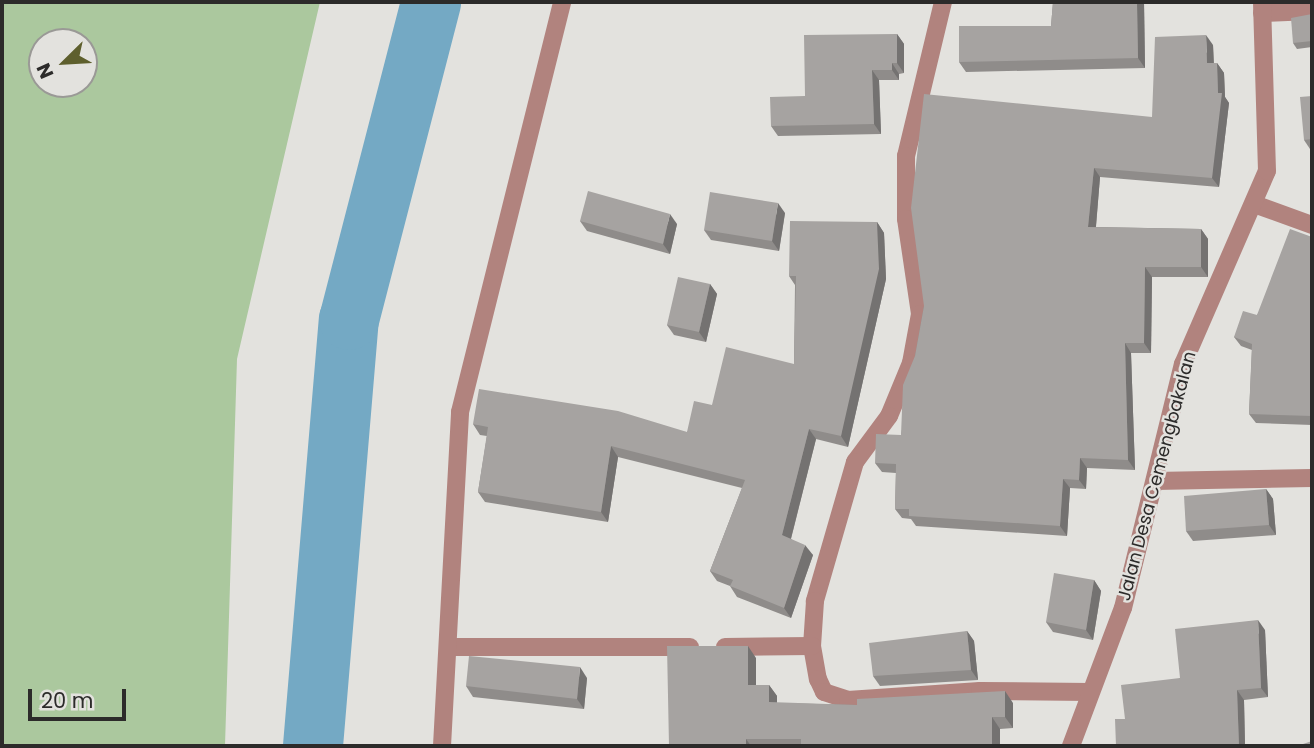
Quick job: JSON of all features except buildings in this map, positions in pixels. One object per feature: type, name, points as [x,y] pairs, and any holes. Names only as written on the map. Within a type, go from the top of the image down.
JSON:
[{"type":"street","points":[[442,746],[460,412],[562,2]]},
{"type":"street","points":[[943,2],[906,156],[906,219],[920,314],[911,363],[889,416],[855,463],[815,601],[812,646],[818,679],[833,699],[980,691],[1090,692]]},
{"type":"street","points":[[1262,7],[1312,11]]},
{"type":"street","name":"Jalan Desa Cemengbakalan","points":[[1070,746],[1123,608],[1183,364],[1267,171],[1262,7]]},
{"type":"street","points":[[1254,204],[1312,225]]},
{"type":"street","points":[[1155,481],[1312,478]]},
{"type":"street","points":[[449,648],[812,646]]},
{"type":"green space","points":[[2,2],[320,2],[237,359],[225,746],[2,746]]},
{"type":"waterway","points":[[313,746],[349,320],[431,2]]}]
